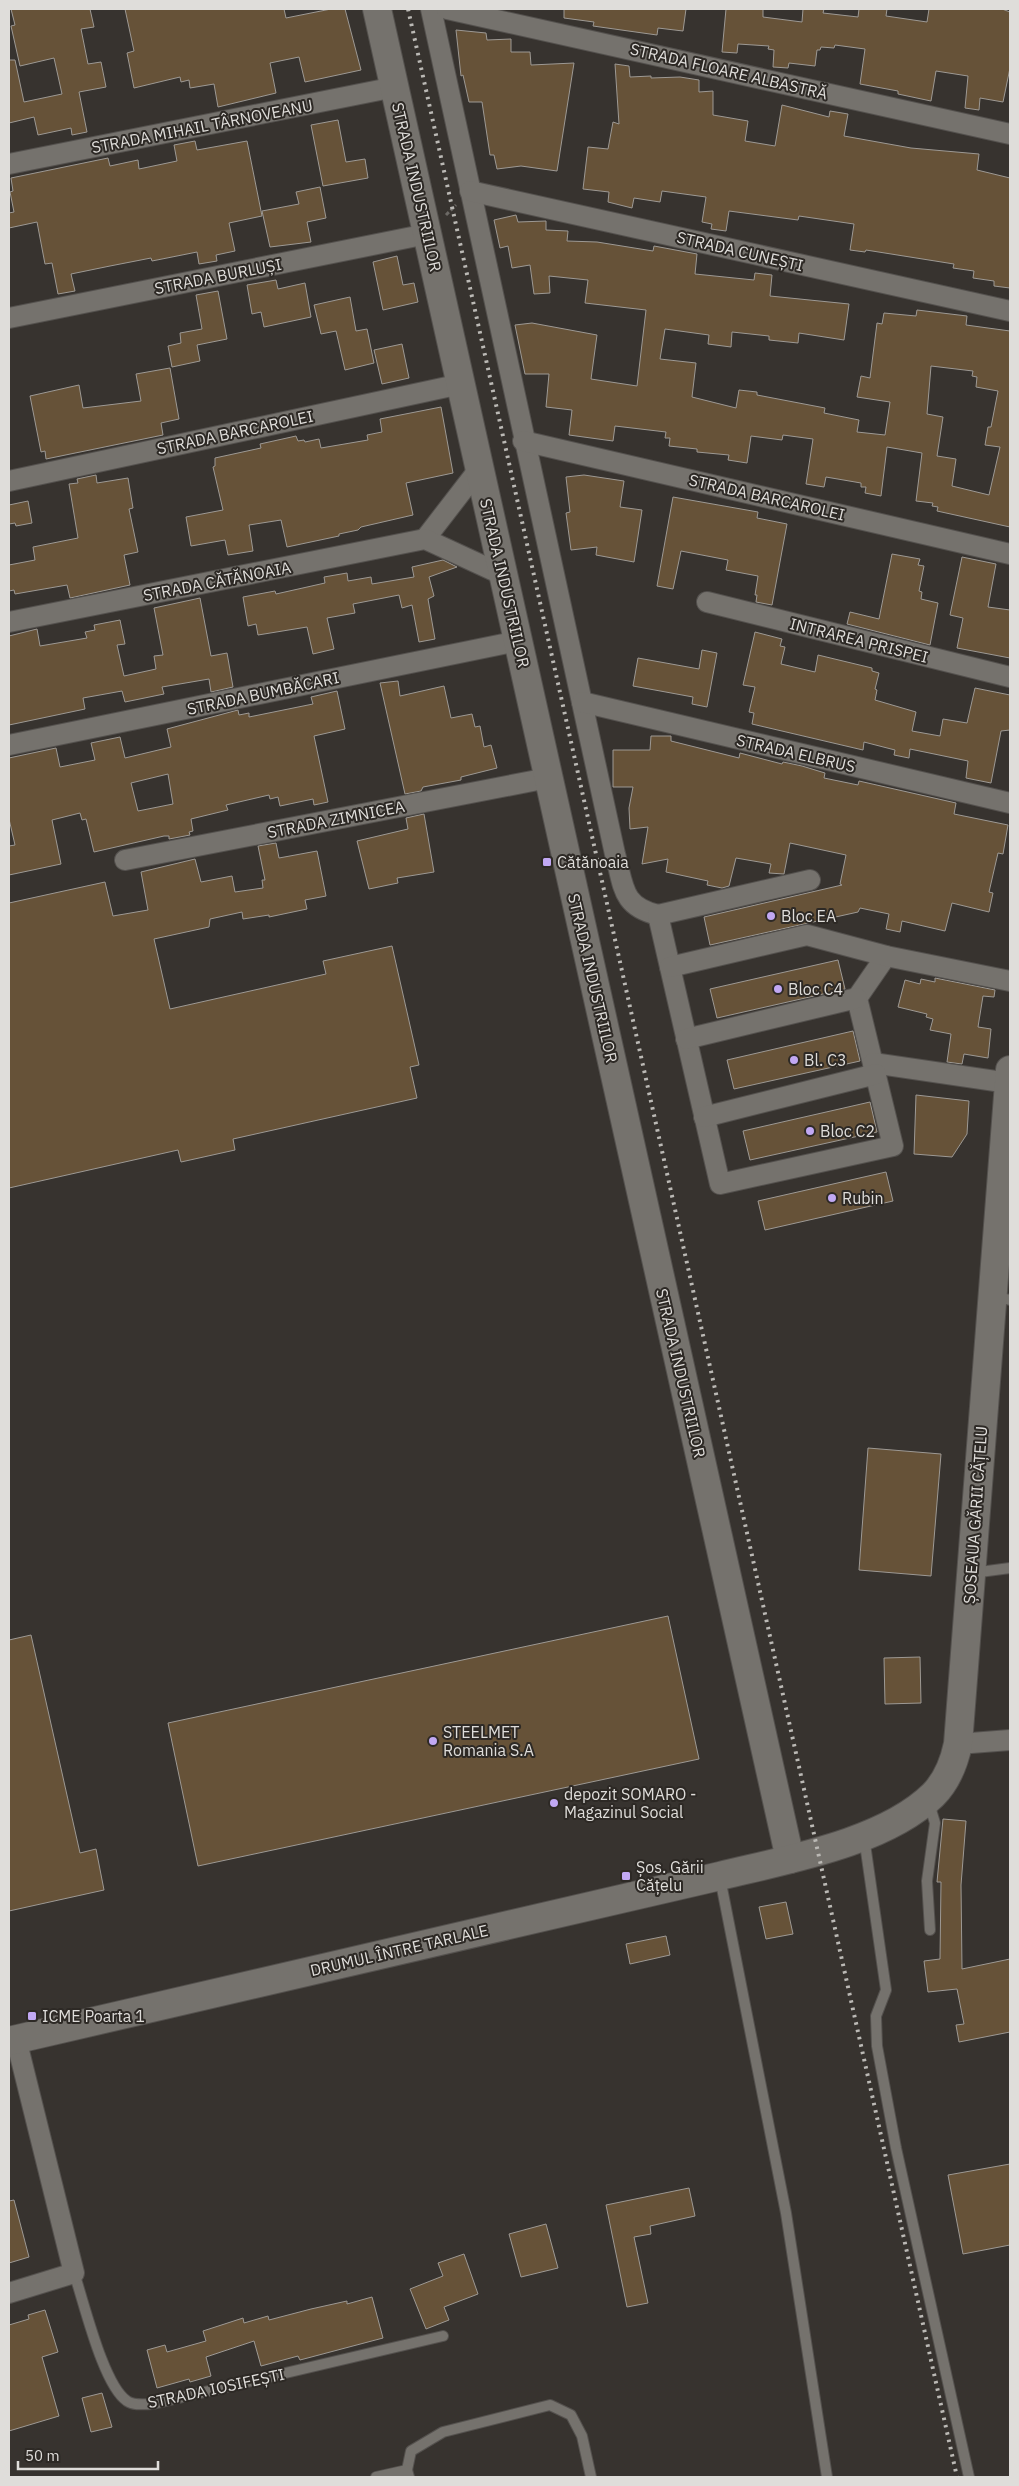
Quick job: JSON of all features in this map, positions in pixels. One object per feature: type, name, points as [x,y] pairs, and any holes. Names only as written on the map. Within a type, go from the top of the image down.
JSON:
[{"type":"main road","name":"STRADA INDUSTRIILOR","points":[[377,9],[790,1859]]},
{"type":"main road","name":"ȘOSEAUA GĂRII CĂȚELU","points":[[790,1859],[864,1836],[914,1810],[934,1795],[949,1772],[958,1744],[971,1573],[1002,1298],[1010,1077]]},
{"type":"main road","name":"DRUMUL ÎNTRE TARLALE","points":[[12,2040],[790,1859]]},
{"type":"street","points":[[431,9],[523,441],[615,854],[628,898],[642,911],[658,915],[810,880]]},
{"type":"street","name":"STRADA FLOARE ALBASTRĂ","points":[[447,9],[1010,134]]},
{"type":"street","name":"STRADA MIHAIL TÂRNOVEANU","points":[[9,164],[395,87]]},
{"type":"street","name":"STRADA CUNEȘTI","points":[[470,191],[1010,311]]},
{"type":"street","name":"STRADA BURLUȘI","points":[[9,318],[427,234]]},
{"type":"street","name":"STRADA BARCAROLEI","points":[[9,481],[461,384]]},
{"type":"street","name":"STRADA BARCAROLEI","points":[[523,441],[1010,554]]},
{"type":"street","points":[[479,469],[425,539],[503,575]]},
{"type":"street","name":"STRADA CĂTĂNOAIA","points":[[9,622],[425,539]]},
{"type":"street","name":"INTRAREA PRISPEI","points":[[707,602],[1010,677]]},
{"type":"street","name":"STRADA BUMBĂCARI","points":[[9,745],[518,641]]},
{"type":"street","name":"STRADA ELBRUS","points":[[582,702],[1010,803]]},
{"type":"street","name":"STRADA ZIMNICEA","points":[[124,860],[548,778]]},
{"type":"street","points":[[658,915],[720,1184],[893,1146],[857,998]]},
{"type":"street","points":[[670,966],[806,935],[886,956],[1010,981]]},
{"type":"street","points":[[686,1039],[857,998],[886,956]]},
{"type":"street","points":[[704,1117],[874,1069],[1010,1077]]},
{"type":"street","points":[[958,1744],[1010,1740]]},
{"type":"street","name":"STRADA IOSIFEȘTI","points":[[12,2040],[74,2273]]},
{"type":"street","points":[[9,2294],[74,2273]]},
{"type":"lane","points":[[971,1573],[1010,1568]]},
{"type":"lane","points":[[928,1799],[934,1823],[927,1881],[930,1930]]},
{"type":"lane","points":[[864,1836],[886,1990],[876,2016],[877,2046],[896,2148],[969,2477]]},
{"type":"lane","points":[[720,1876],[786,2213],[827,2477]]},
{"type":"lane","name":"STRADA IOSIFEȘTI","points":[[74,2273],[101,2357],[112,2384],[120,2396],[129,2403],[153,2404],[443,2336]]},
{"type":"lane","points":[[376,2477],[408,2474],[411,2451],[443,2432],[550,2405],[571,2416],[582,2436],[591,2477]]},
{"type":"path","points":[[427,234],[470,191]]},
{"type":"building","points":[[11,9],[90,9],[94,27],[81,29],[88,64],[101,62],[106,87],[79,92],[87,132],[72,135],[71,128],[38,135],[34,117],[9,123],[9,60],[15,60],[24,102],[62,94],[54,58],[20,66],[11,26],[15,25]]},
{"type":"building","points":[[125,9],[284,9],[286,18],[331,9],[345,9],[361,70],[305,82],[299,57],[270,63],[276,93],[218,107],[214,84],[190,88],[189,80],[181,82],[180,77],[134,88],[127,53],[134,51]]},
{"type":"building","points":[[564,9],[686,9],[683,31],[658,28],[657,35],[593,26],[594,22],[564,18]]},
{"type":"building","points":[[726,9],[763,9],[763,17],[802,22],[803,9],[824,9],[823,13],[858,17],[859,9],[887,9],[886,16],[927,22],[929,9],[1002,9],[1010,12],[1010,68],[1003,102],[980,98],[979,110],[965,108],[968,76],[936,71],[931,101],[898,94],[898,91],[860,84],[865,49],[835,45],[834,48],[821,47],[820,50],[817,50],[815,66],[789,63],[788,68],[773,67],[774,50],[768,49],[769,46],[738,44],[737,53],[722,52]]},
{"type":"building","points":[[456,30],[486,33],[487,40],[511,39],[511,52],[530,52],[531,65],[574,63],[557,171],[521,166],[497,169],[494,155],[490,155],[482,102],[469,102],[463,75],[461,76]]},
{"type":"building","points":[[615,64],[629,66],[630,77],[680,77],[699,80],[699,92],[713,91],[713,115],[748,121],[745,141],[775,146],[782,105],[829,117],[830,111],[848,114],[844,136],[911,148],[979,154],[977,170],[1010,178],[1010,288],[994,286],[994,281],[973,278],[974,271],[953,268],[954,264],[866,250],[865,252],[850,250],[854,224],[799,216],[798,220],[729,211],[726,231],[711,229],[712,224],[702,222],[706,197],[662,191],[660,202],[634,198],[632,208],[608,202],[609,192],[583,189],[588,147],[608,149],[613,122],[619,124]]},
{"type":"building","points":[[338,120],[346,162],[365,159],[368,178],[323,186],[311,125]]},
{"type":"building","points":[[195,141],[197,150],[247,141],[262,216],[229,223],[235,251],[216,255],[217,261],[199,264],[197,252],[152,261],[151,258],[71,274],[75,291],[58,294],[52,263],[45,264],[37,222],[9,228],[9,213],[14,212],[10,192],[13,191],[11,178],[108,158],[110,166],[138,160],[139,169],[177,161],[174,145]]},
{"type":"building","points":[[320,187],[326,218],[307,222],[311,242],[270,247],[262,211],[299,204],[296,192]]},
{"type":"building","points":[[516,215],[518,222],[546,221],[546,230],[568,231],[567,241],[597,242],[653,251],[654,246],[697,254],[695,274],[754,280],[755,273],[772,275],[770,296],[849,304],[844,340],[799,333],[798,343],[769,340],[769,336],[732,332],[731,347],[708,344],[709,335],[665,329],[660,359],[696,363],[692,397],[736,408],[739,390],[757,392],[757,395],[825,408],[824,413],[859,420],[857,432],[885,435],[890,402],[857,397],[861,376],[870,378],[877,323],[882,324],[884,313],[916,316],[917,310],[967,316],[966,325],[1010,331],[1010,527],[937,511],[938,507],[932,506],[933,503],[916,501],[922,453],[887,447],[881,496],[865,493],[866,487],[861,487],[861,483],[826,477],[824,487],[806,484],[813,439],[783,435],[782,440],[751,436],[747,463],[728,460],[729,455],[697,452],[697,449],[669,446],[670,438],[665,438],[666,432],[615,426],[613,441],[569,435],[572,410],[546,407],[549,374],[525,374],[515,325],[532,323],[597,335],[591,379],[637,386],[646,310],[585,303],[588,280],[549,276],[550,293],[534,294],[530,265],[512,268],[508,246],[500,248],[494,220]],"holes":[[[931,366],[973,371],[972,376],[977,377],[976,387],[998,391],[991,427],[988,427],[985,445],[1000,447],[989,495],[952,486],[956,459],[937,456],[943,417],[927,414]]]},
{"type":"building","points":[[397,256],[403,285],[414,283],[418,302],[383,310],[373,262]]},
{"type":"building","points":[[276,280],[278,289],[305,283],[311,317],[264,327],[261,312],[252,314],[247,285]]},
{"type":"building","points":[[218,291],[227,339],[197,345],[200,361],[172,367],[168,346],[181,343],[180,333],[202,329],[196,295]]},
{"type":"building","points":[[350,297],[356,331],[367,329],[374,363],[345,370],[336,331],[321,334],[314,305]]},
{"type":"building","points":[[402,344],[409,378],[382,384],[374,350]]},
{"type":"building","points":[[170,368],[179,419],[161,423],[163,435],[46,459],[45,451],[41,452],[30,396],[79,385],[83,408],[141,401],[136,374]]},
{"type":"building","points":[[441,407],[453,473],[406,483],[413,515],[361,527],[358,530],[339,534],[339,536],[287,547],[281,520],[249,525],[253,551],[228,555],[225,540],[191,546],[186,517],[223,510],[213,467],[215,466],[215,458],[261,448],[260,444],[296,436],[298,441],[304,440],[305,442],[319,439],[321,448],[368,440],[367,435],[382,432],[380,419]]},
{"type":"building","points":[[96,475],[97,483],[128,478],[133,508],[129,509],[138,552],[124,555],[130,585],[70,598],[67,585],[15,594],[14,590],[9,591],[9,565],[35,560],[33,547],[78,538],[69,484],[78,483],[77,479]]},
{"type":"building","points":[[584,475],[624,481],[620,507],[642,510],[634,562],[596,555],[597,547],[571,550],[566,513],[570,512],[566,477]]},
{"type":"building","points":[[673,497],[758,512],[757,518],[787,524],[772,605],[756,602],[757,595],[755,595],[758,576],[726,570],[728,560],[681,551],[673,589],[657,586]]},
{"type":"building","points":[[28,501],[32,523],[16,526],[15,523],[9,524],[9,505]]},
{"type":"building","points":[[892,554],[920,559],[918,565],[924,566],[919,591],[922,592],[921,599],[938,603],[930,645],[847,624],[850,612],[879,619]]},
{"type":"building","points":[[962,557],[996,564],[988,607],[1010,610],[1010,658],[957,648],[963,618],[950,615]]},
{"type":"building","points":[[443,560],[457,567],[429,577],[434,596],[428,599],[435,639],[419,642],[412,605],[402,608],[399,595],[353,604],[355,613],[327,618],[334,649],[313,654],[307,627],[258,635],[256,624],[248,626],[243,597],[275,591],[276,594],[325,583],[324,577],[347,573],[348,581],[371,577],[372,584],[414,577],[412,567]]},
{"type":"building","points":[[200,598],[211,656],[227,653],[233,687],[211,692],[209,679],[162,687],[164,694],[125,702],[122,691],[83,698],[85,709],[9,725],[9,636],[37,629],[40,646],[87,638],[85,632],[95,630],[94,625],[120,620],[125,644],[117,645],[124,676],[156,669],[154,656],[163,655],[154,608]]},
{"type":"building","points":[[755,632],[782,639],[780,646],[785,647],[781,664],[815,672],[818,655],[872,668],[872,671],[879,673],[875,689],[877,690],[875,700],[916,712],[912,731],[940,736],[943,719],[967,723],[975,688],[1010,695],[1010,730],[1001,731],[991,783],[966,778],[968,761],[910,749],[909,758],[894,755],[895,750],[864,742],[863,750],[752,724],[754,713],[749,712],[755,687],[743,685]]},
{"type":"building","points":[[702,650],[717,653],[707,707],[692,704],[693,697],[633,686],[638,658],[699,669]]},
{"type":"building","points":[[398,681],[400,696],[444,686],[451,718],[472,714],[475,727],[480,726],[484,747],[491,745],[497,768],[461,777],[461,780],[423,787],[421,791],[405,794],[380,683]]},
{"type":"building","points":[[337,691],[345,729],[314,736],[328,802],[314,805],[313,799],[280,806],[278,797],[270,799],[269,795],[226,805],[228,810],[191,819],[193,831],[189,832],[190,835],[169,839],[169,836],[164,836],[94,852],[86,819],[82,820],[80,813],[52,820],[61,864],[9,875],[9,846],[15,845],[9,819],[9,758],[56,748],[60,767],[95,760],[91,743],[120,737],[125,758],[171,747],[167,729],[238,710],[239,715],[249,713],[249,717],[313,704],[311,697]],"holes":[[[168,774],[173,804],[138,811],[131,783]]]},
{"type":"building","points":[[651,736],[671,736],[671,741],[739,758],[740,753],[782,764],[783,762],[802,766],[825,773],[824,778],[858,785],[859,781],[956,803],[954,814],[1008,825],[1003,854],[998,853],[989,892],[993,893],[989,912],[952,903],[945,931],[902,921],[900,932],[886,929],[889,914],[860,908],[858,912],[710,945],[704,917],[842,885],[840,884],[846,855],[790,843],[784,874],[769,873],[771,864],[736,858],[729,886],[722,888],[707,885],[708,881],[666,872],[668,859],[642,864],[648,827],[630,829],[629,808],[633,787],[613,787],[613,750],[650,750]]},
{"type":"building","points":[[424,814],[434,872],[397,878],[398,883],[369,889],[357,841],[408,829],[406,818]]},
{"type":"building","points":[[276,843],[279,858],[317,851],[326,896],[305,900],[307,909],[269,917],[269,915],[243,919],[242,912],[210,919],[209,927],[154,939],[170,1009],[326,974],[323,961],[392,946],[419,1065],[410,1067],[417,1098],[233,1139],[235,1150],[181,1162],[178,1150],[9,1188],[9,903],[105,882],[113,916],[148,910],[141,872],[195,859],[201,882],[232,876],[235,892],[263,888],[262,880],[265,880],[258,846]]},
{"type":"building","name":"Bloc C4","points":[[838,960],[845,989],[717,1018],[710,989]]},
{"type":"building","points":[[935,978],[995,990],[994,997],[983,996],[978,1027],[991,1029],[988,1058],[964,1054],[962,1064],[947,1062],[951,1034],[930,1030],[933,1019],[926,1017],[927,1014],[898,1007],[905,980],[920,984],[921,979],[935,982]]},
{"type":"building","name":"Bl. C3","points":[[853,1031],[860,1061],[734,1089],[727,1060]]},
{"type":"building","points":[[916,1095],[969,1101],[967,1134],[952,1157],[914,1154]]},
{"type":"building","name":"Bloc C2","points":[[870,1102],[877,1132],[750,1160],[743,1131]]},
{"type":"building","points":[[886,1172],[893,1201],[765,1230],[758,1201]]},
{"type":"building","points":[[868,1448],[941,1454],[931,1576],[859,1570]]},
{"type":"building","name":"STEELMET Romania S.A","points":[[668,1616],[699,1759],[198,1866],[168,1723]]},
{"type":"building","points":[[31,1635],[80,1853],[96,1849],[104,1890],[9,1911],[9,1640]]},
{"type":"building","points":[[920,1657],[921,1703],[885,1704],[884,1658]]},
{"type":"building","points":[[943,1819],[966,1821],[961,1885],[962,1969],[1010,1959],[1010,2032],[959,2042],[956,2025],[964,2024],[957,1989],[928,1992],[924,1961],[940,1959],[941,1882],[937,1882]]},
{"type":"building","points":[[786,1902],[793,1934],[766,1939],[759,1907]]},
{"type":"building","points":[[666,1936],[670,1955],[630,1964],[626,1944]]},
{"type":"building","points":[[1010,2164],[1010,2245],[963,2254],[948,2175]]},
{"type":"building","points":[[689,2188],[695,2216],[650,2226],[651,2234],[634,2237],[648,2303],[627,2307],[606,2205]]},
{"type":"building","points":[[14,2200],[29,2257],[9,2263],[9,2201]]},
{"type":"building","points":[[546,2224],[558,2268],[521,2277],[509,2234]]},
{"type":"building","points":[[464,2254],[478,2294],[444,2307],[449,2320],[426,2329],[410,2289],[443,2276],[438,2263]]},
{"type":"building","points":[[372,2297],[383,2338],[300,2360],[298,2356],[261,2366],[254,2341],[206,2357],[211,2376],[190,2382],[189,2379],[157,2388],[147,2350],[165,2345],[167,2352],[206,2341],[203,2331],[243,2318],[244,2323],[268,2316],[269,2320],[311,2309],[347,2301],[347,2304]]},
{"type":"building","points":[[45,2310],[58,2352],[42,2357],[59,2416],[9,2431],[9,2325],[29,2319],[28,2315]]},
{"type":"building","points":[[102,2393],[112,2427],[91,2432],[82,2398]]},
{"type":"railway","points":[[408,9],[957,2477]]},
{"type":"place","name":"Cătănoaia","points":[[547,862]]},
{"type":"place","name":"Bloc EA","points":[[771,916]]},
{"type":"place","name":"Bloc C4","points":[[778,989]]},
{"type":"place","name":"Bl. C3","points":[[794,1060]]},
{"type":"place","name":"Bloc C2","points":[[810,1131]]},
{"type":"place","name":"Rubin","points":[[832,1198]]},
{"type":"place","name":"STEELMET Romania S.A","points":[[433,1741]]},
{"type":"place","name":"depozit SOMARO - Magazinul Social","points":[[554,1803]]},
{"type":"place","name":"Șos. Gării Cățelu","points":[[626,1876]]},
{"type":"place","name":"ICME Poarta 1","points":[[32,2016]]}]
